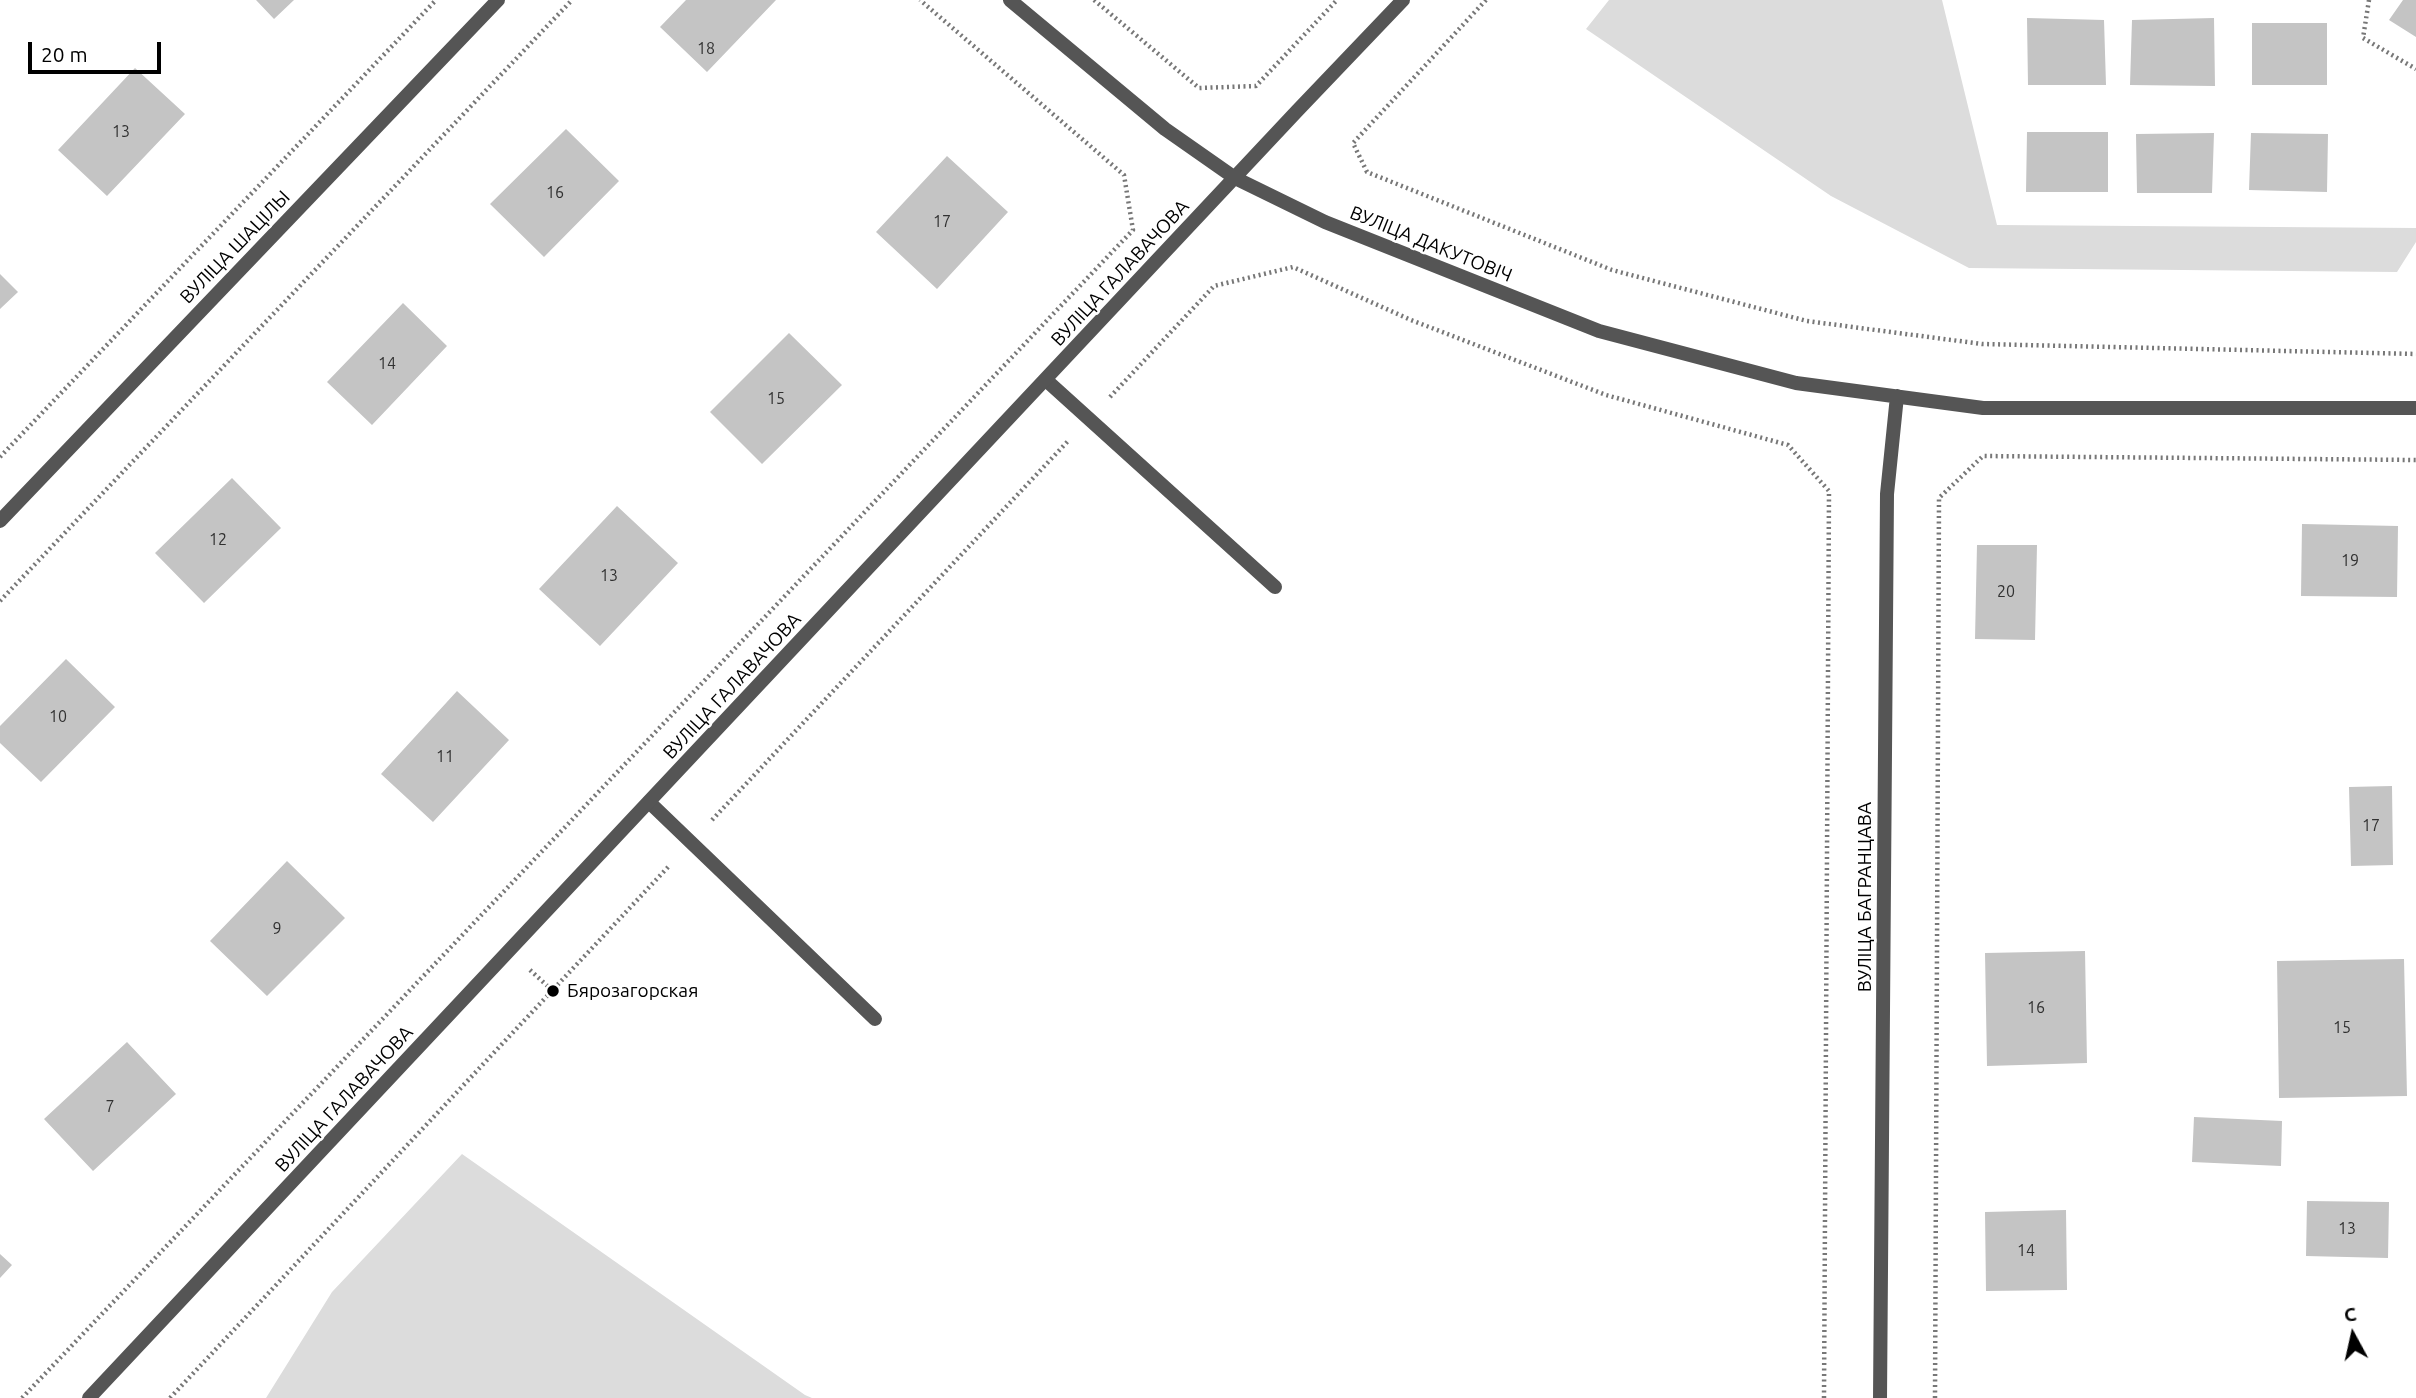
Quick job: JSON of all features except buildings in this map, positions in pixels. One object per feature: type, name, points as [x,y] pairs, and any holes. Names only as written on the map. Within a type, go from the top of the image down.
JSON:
[{"type":"street","name":"ВУЛІЦА ШАЦІЛЫ","points":[[0,521],[498,0]]},
{"type":"street","name":"ВУЛІЦА ДАКУТОВІЧ","points":[[1010,0],[1165,129],[1235,178],[1325,222],[1599,331],[1796,383],[1983,408],[2416,408]]},
{"type":"street","name":"ВУЛІЦА ГАЛАВАЧОВА","points":[[89,1398],[1403,0]]},
{"type":"street","points":[[1046,380],[1275,587]]},
{"type":"street","name":"ВУЛІЦА БАГРАНЦАВА","points":[[1880,1398],[1887,494],[1897,396]]},
{"type":"street","points":[[649,802],[875,1019]]},
{"type":"path","points":[[0,457],[436,0]]},
{"type":"path","points":[[0,601],[572,0]]},
{"type":"path","points":[[22,1398],[1133,230],[1124,175],[920,0]]},
{"type":"path","points":[[1094,0],[1199,88],[1256,86],[1337,0]]},
{"type":"path","points":[[1486,0],[1353,143],[1367,173],[1612,270],[1807,321],[1982,344],[2416,354]]},
{"type":"path","points":[[2369,0],[2363,38],[2416,69]]},
{"type":"path","points":[[170,1398],[1214,286],[1293,267],[1411,320],[1606,395],[1788,445],[1829,491],[1824,1398]]},
{"type":"path","points":[[1936,1398],[1940,498],[1983,456],[2416,460]]},
{"type":"shaded area","points":[[1609,0],[1942,0],[1997,225],[2416,228],[2416,242],[2397,272],[1969,268],[1831,196],[1586,29]]},
{"type":"shaded area","points":[[462,1154],[812,1398],[266,1398],[332,1292]]},
{"type":"place","name":"Бярозагорская","points":[[553,991]]}]
